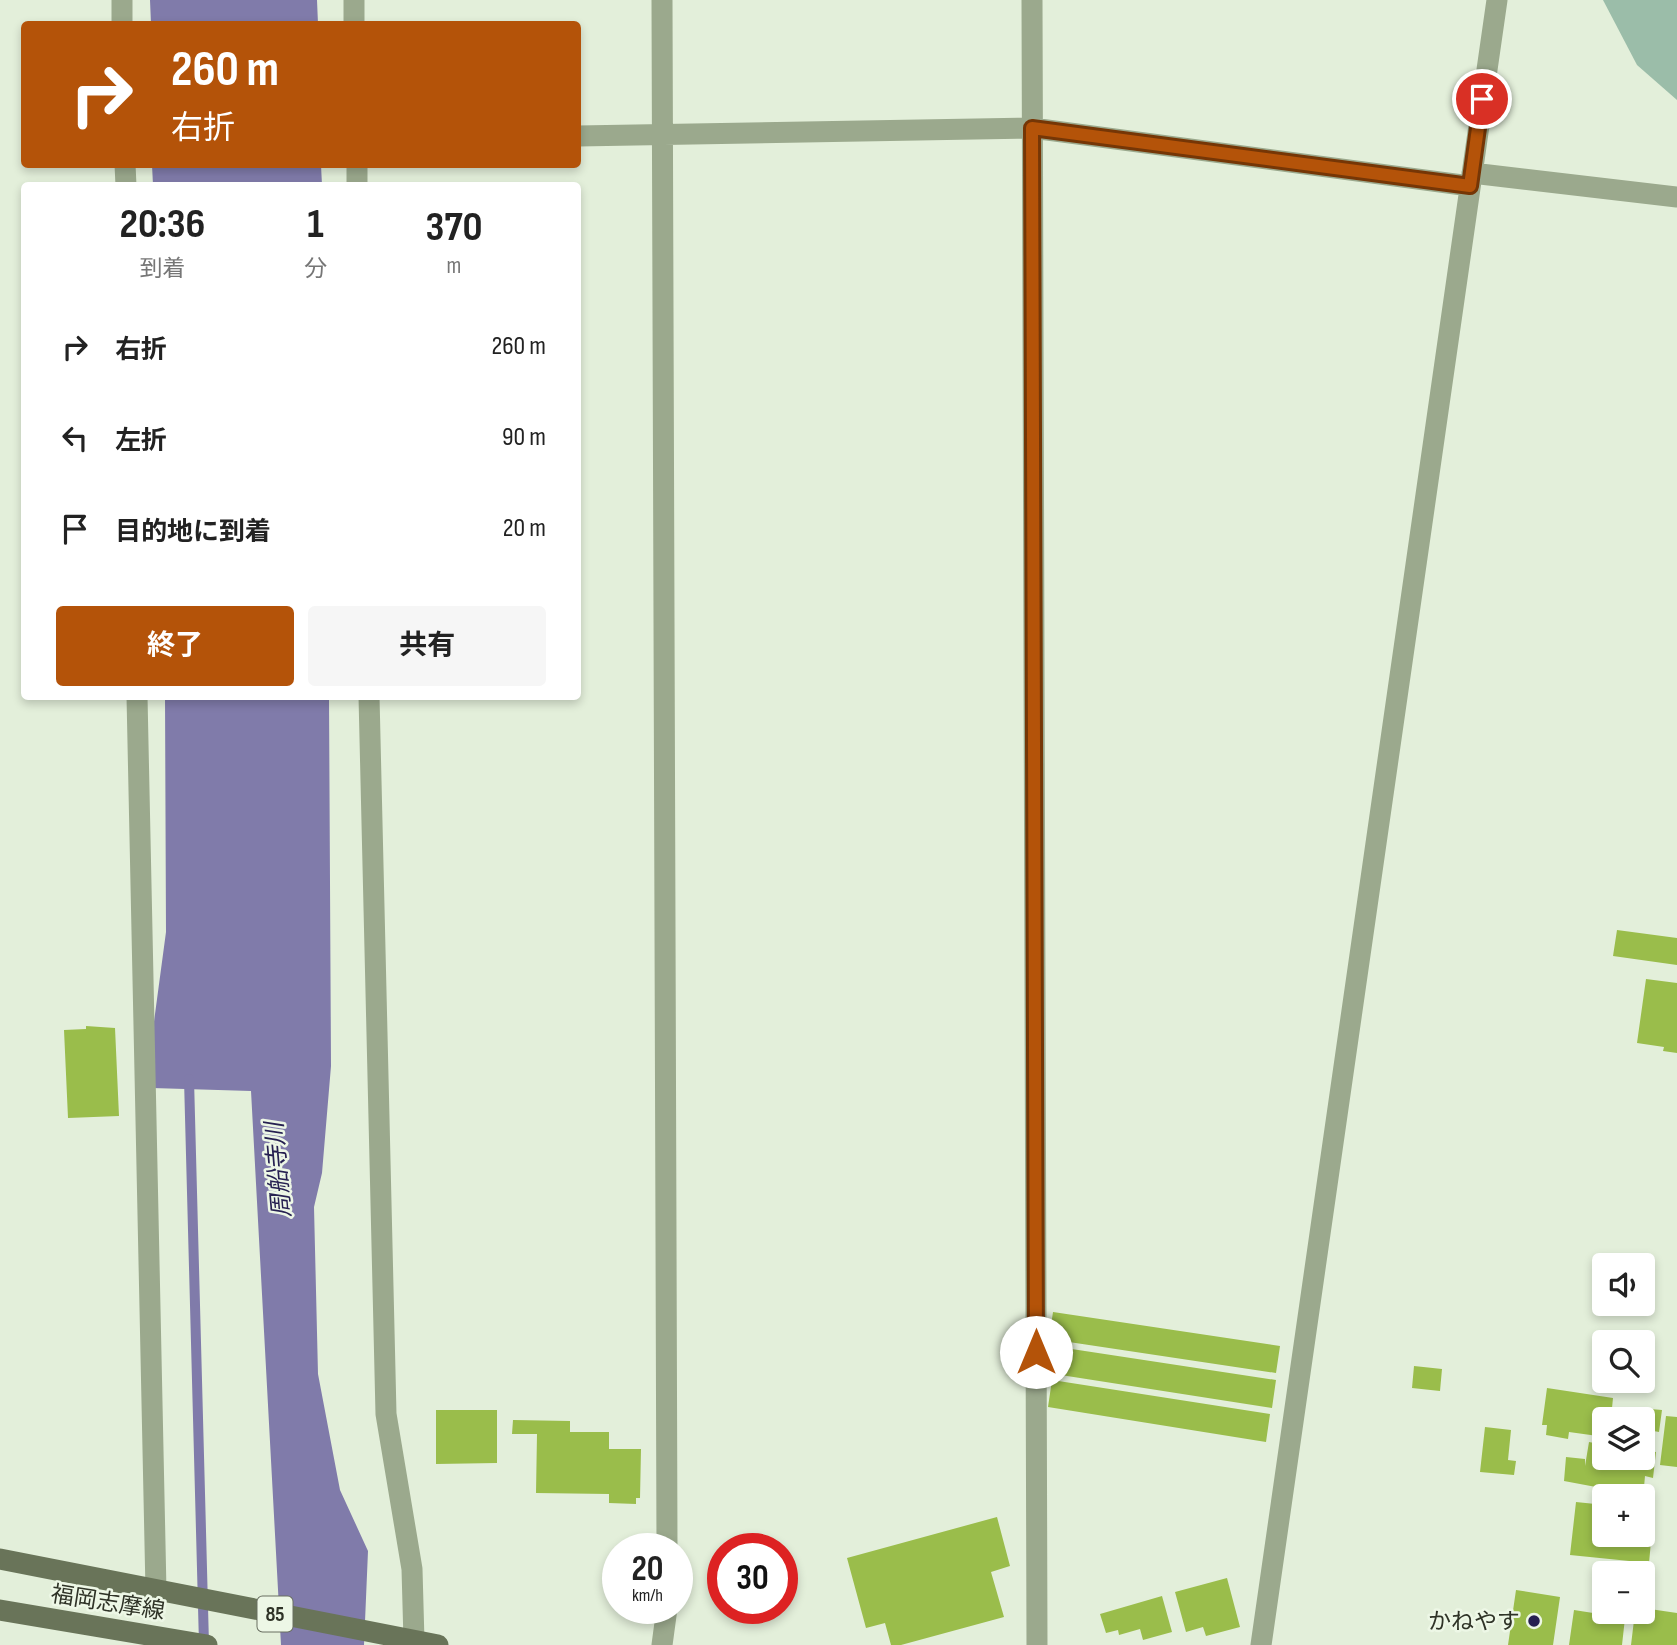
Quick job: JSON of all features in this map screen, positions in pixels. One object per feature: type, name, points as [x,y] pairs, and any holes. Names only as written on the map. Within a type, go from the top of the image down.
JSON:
[{"type":"main road","name":"福岡志摩線","points":[[0,1559],[156,1591]]},
{"type":"main road","name":"85","points":[[156,1591],[438,1645]]},
{"type":"main road","name":"福岡志摩線","points":[[0,1610],[206,1645]]},
{"type":"street","points":[[122,0],[122,21]]},
{"type":"street","points":[[354,0],[354,21]]},
{"type":"street","points":[[662,0],[667,1533]]},
{"type":"street","points":[[1032,0],[1037,1645]]},
{"type":"street","points":[[1261,1645],[1496,0]]},
{"type":"street","points":[[581,136],[661,137],[1032,128],[1471,179],[1677,197]]},
{"type":"street","points":[[137,700],[156,1591]]},
{"type":"street","points":[[369,700],[386,1414],[412,1569],[404,1639]]},
{"type":"street","points":[[662,1645],[665,1624]]},
{"type":"green space","points":[[1603,0],[1677,0],[1677,100],[1637,65]]},
{"type":"water","points":[[150,0],[317,0],[318,21],[151,21]]},
{"type":"water","points":[[152,168],[321,168],[322,182],[153,182]]},
{"type":"water","name":"周船寺川","points":[[165,700],[329,700],[331,1066],[322,1173],[314,1207],[318,1374],[340,1490],[368,1551],[364,1645],[281,1645],[251,1091],[152,1088],[153,1029],[166,932]]},
{"type":"building","points":[[1617,930],[1677,938],[1677,965],[1613,956]]},
{"type":"building","points":[[1646,979],[1677,983],[1677,1053],[1663,1051],[1664,1047],[1637,1043]]},
{"type":"building","points":[[86,1026],[115,1028],[119,1116],[68,1118],[64,1030],[86,1029]]},
{"type":"building","points":[[1053,1312],[1280,1346],[1276,1373],[1049,1339]]},
{"type":"building","points":[[1052,1346],[1276,1380],[1272,1408],[1048,1373]]},
{"type":"building","points":[[1414,1366],[1442,1369],[1440,1391],[1412,1388]]},
{"type":"building","points":[[1052,1380],[1270,1414],[1266,1442],[1048,1407]]},
{"type":"building","points":[[1547,1388],[1613,1398],[1612,1407],[1592,1407],[1592,1435],[1569,1432],[1568,1439],[1546,1435],[1547,1425],[1542,1425]]},
{"type":"building","points":[[1655,1409],[1662,1410],[1659,1432],[1655,1431]]},
{"type":"building","points":[[436,1410],[497,1410],[497,1463],[436,1464]]},
{"type":"building","points":[[1666,1416],[1677,1417],[1677,1467],[1660,1465]]},
{"type":"building","points":[[513,1420],[570,1421],[570,1432],[609,1432],[609,1449],[641,1449],[640,1498],[636,1498],[636,1504],[609,1503],[609,1494],[536,1493],[537,1434],[512,1434]]},
{"type":"building","points":[[1485,1427],[1511,1430],[1508,1460],[1516,1461],[1514,1475],[1480,1472]]},
{"type":"building","points":[[1589,1442],[1592,1443],[1592,1470],[1654,1470],[1653,1478],[1645,1476],[1644,1484],[1592,1484],[1592,1486],[1564,1481],[1566,1457],[1585,1459],[1585,1466]]},
{"type":"building","points":[[1576,1502],[1592,1504],[1592,1547],[1651,1547],[1649,1561],[1570,1555]]},
{"type":"building","points":[[997,1517],[1010,1566],[991,1572],[1004,1617],[901,1645],[891,1645],[885,1623],[866,1628],[847,1558]]},
{"type":"building","points":[[1227,1578],[1240,1627],[1206,1636],[1203,1627],[1186,1632],[1175,1592]]},
{"type":"building","name":"かねやす","points":[[1516,1590],[1560,1597],[1553,1645],[1508,1645]]},
{"type":"building","points":[[1162,1596],[1172,1632],[1143,1640],[1140,1629],[1119,1635],[1118,1630],[1106,1633],[1100,1614]]},
{"type":"building","points":[[1574,1610],[1592,1613],[1592,1624],[1624,1624],[1622,1645],[1569,1645]]},
{"type":"building","points":[[1655,1610],[1677,1613],[1677,1645],[1631,1645],[1634,1624],[1655,1624]]},
{"type":"waterway","points":[[189,1079],[204,1644]]},
{"type":"place","name":"かねやす","points":[[1534,1621]]},
{"type":"route","points":[[1036,1352],[1032,128],[1470,186],[1482,99]]}]
